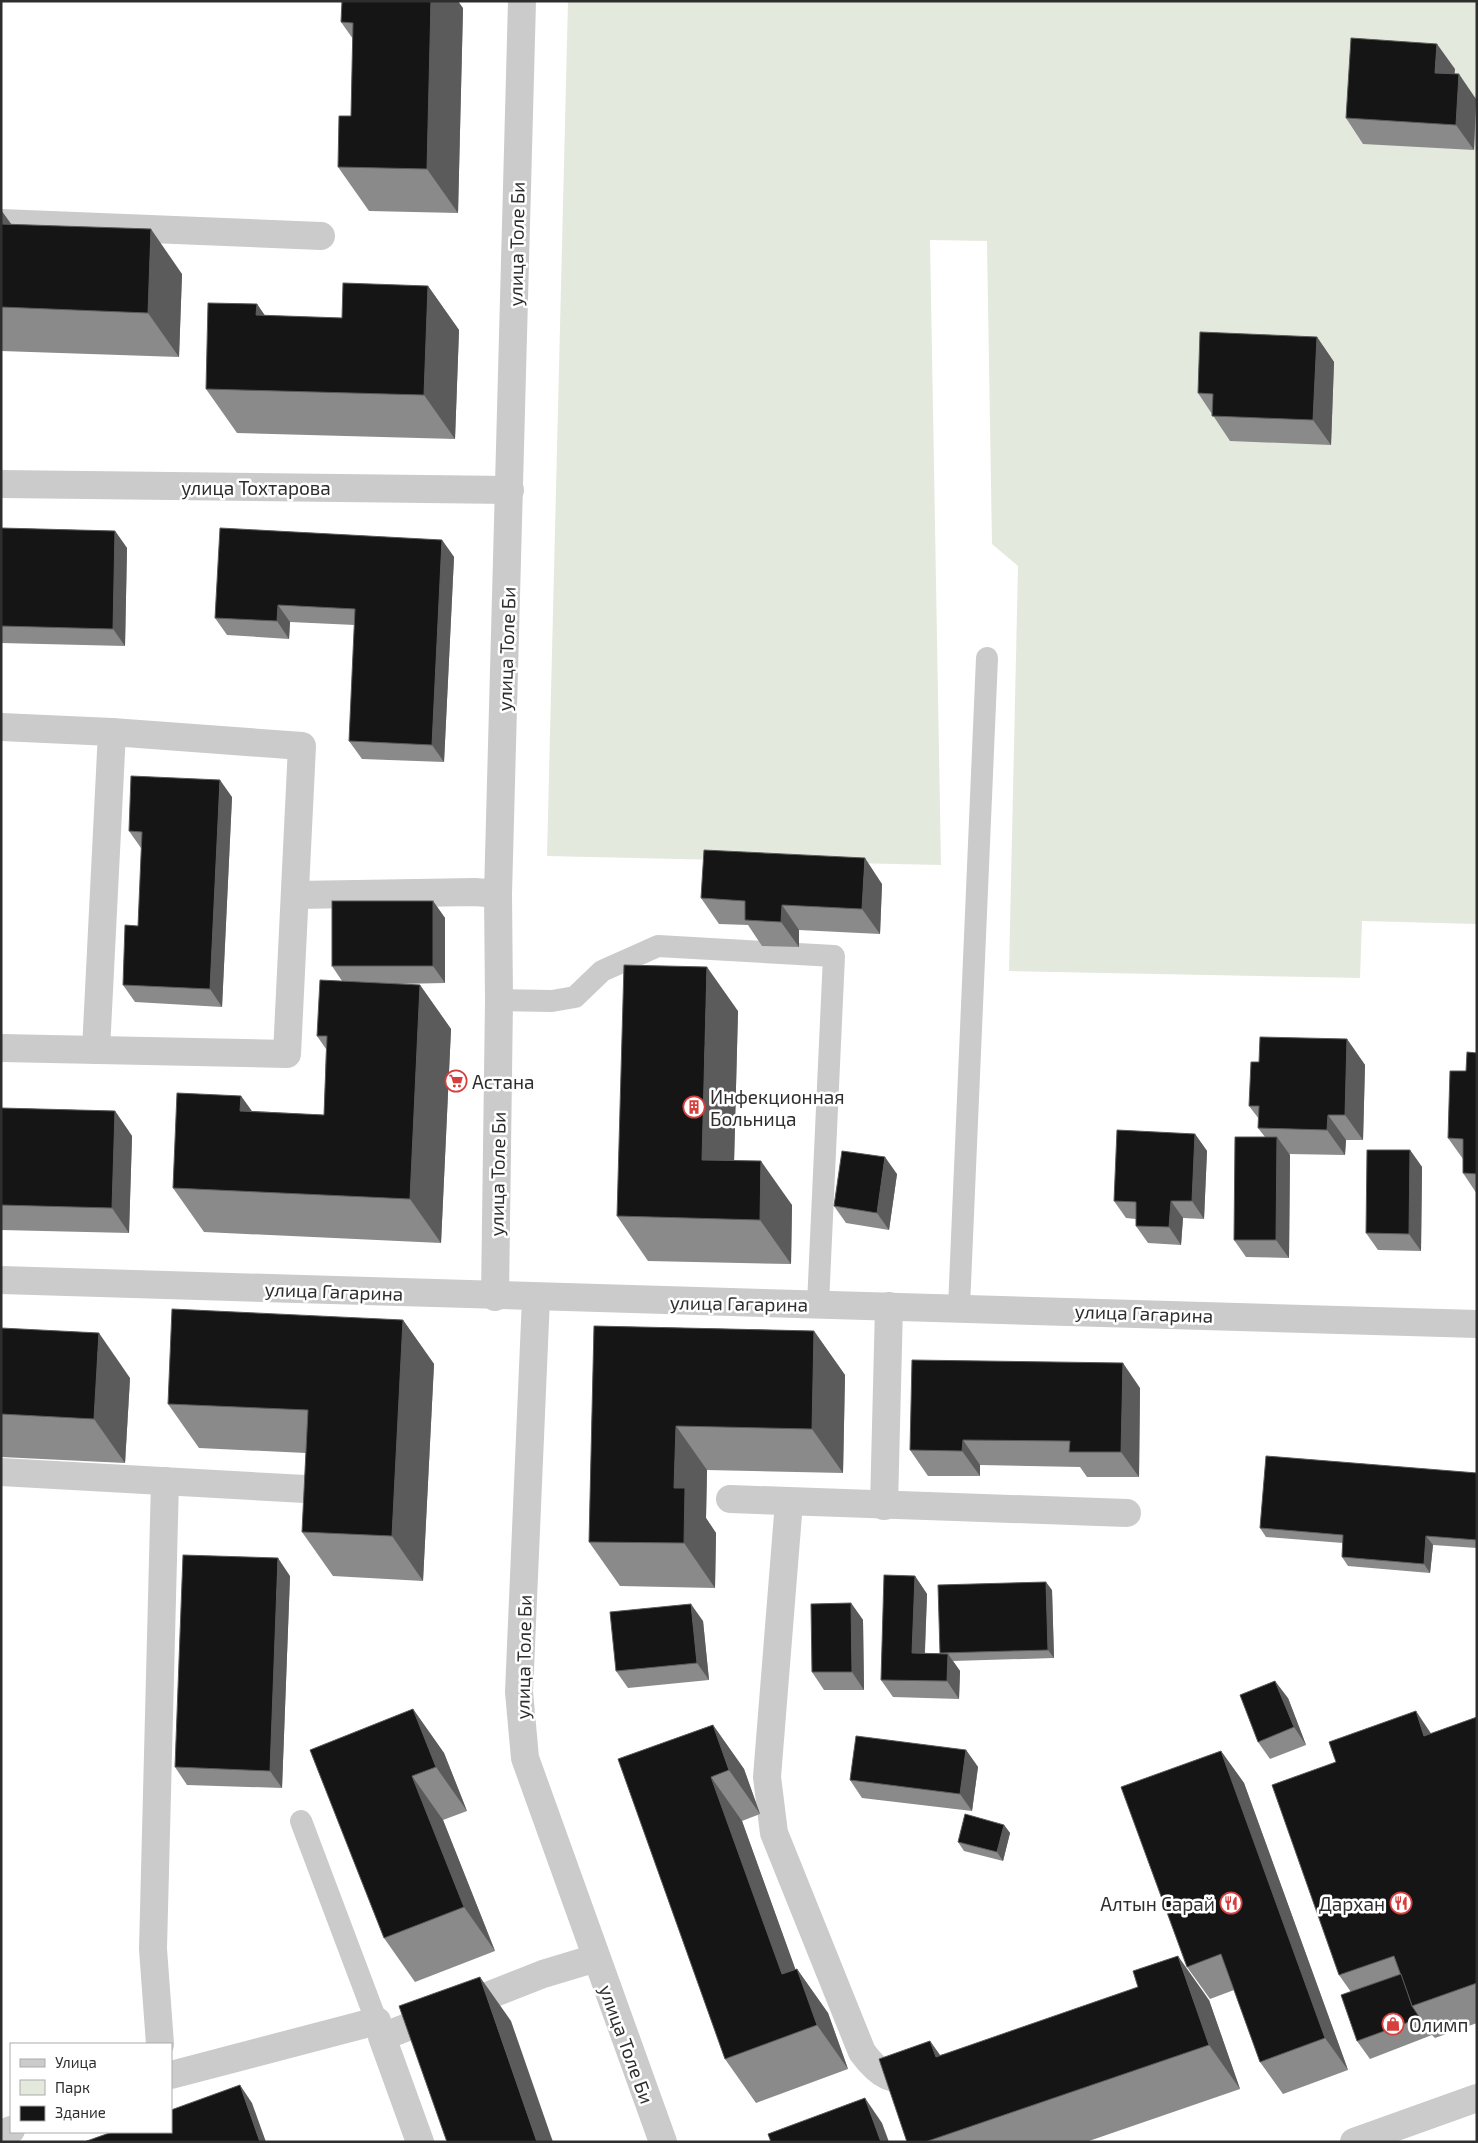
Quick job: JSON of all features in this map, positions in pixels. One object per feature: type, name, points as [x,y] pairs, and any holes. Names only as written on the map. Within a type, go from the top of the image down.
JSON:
[{"type":"street","name":"улица Толе Би","points":[[495,1297],[499,1000],[498,894],[522,1]]},
{"type":"street","points":[[1,223],[321,236]]},
{"type":"street","name":"улица Тохтарова","points":[[1,484],[510,490]]},
{"type":"street","points":[[1,727],[112,732],[302,746],[287,1054],[1,1048]]},
{"type":"street","points":[[96,1050],[112,732]]},
{"type":"street","points":[[296,895],[474,892],[498,894]]},
{"type":"street","name":"улица Гагарина","points":[[1,1280],[495,1297],[959,1307],[1477,1324]]},
{"type":"street","name":"улица Толе Би","points":[[536,1298],[519,1692],[525,1758],[663,2142]]},
{"type":"street","points":[[884,1506],[889,1306]]},
{"type":"street","points":[[1,1472],[305,1489]]},
{"type":"street","points":[[160,2043],[153,1949],[165,1480]]},
{"type":"street","points":[[730,1499],[884,1506],[1128,1513]]},
{"type":"street","points":[[789,1502],[767,1777],[774,1833],[862,2052],[874,2068],[888,2077],[907,2080],[945,2069]]},
{"type":"street","points":[[172,2075],[380,2029],[596,1958]]},
{"type":"street","points":[[380,2029],[420,2142]]},
{"type":"street","points":[[1354,2142],[1477,2098]]},
{"type":"lane","points":[[959,1307],[987,658]]},
{"type":"lane","points":[[499,1000],[552,1001],[575,997],[602,972],[658,946],[834,956],[818,1304]]},
{"type":"lane","points":[[301,1821],[380,2029]]},
{"type":"green space","points":[[568,1],[1477,1],[1477,924],[1362,921],[1360,978],[1009,971],[1018,566],[992,544],[987,241],[930,240],[941,865],[547,856]]},
{"type":"building","points":[[342,1],[431,1],[427,169],[338,167],[339,116],[351,116],[353,23],[341,22]]},
{"type":"building","points":[[1351,38],[1437,44],[1435,73],[1459,74],[1456,125],[1346,118]]},
{"type":"building","points":[[1,224],[151,229],[148,313],[1,307]]},
{"type":"building","points":[[343,283],[428,286],[424,395],[206,389],[208,303],[257,304],[256,315],[342,318]]},
{"type":"building","points":[[1200,332],[1317,337],[1313,420],[1212,416],[1213,394],[1198,393]]},
{"type":"building","points":[[1,528],[115,531],[113,629],[1,626]]},
{"type":"building","points":[[220,528],[442,540],[432,745],[349,741],[355,609],[278,605],[277,621],[215,618]]},
{"type":"building","points":[[131,776],[220,780],[210,989],[123,985],[125,925],[138,926],[142,832],[129,831]]},
{"type":"building","points":[[704,850],[865,858],[862,909],[782,905],[781,922],[745,920],[745,901],[701,898]]},
{"type":"building","points":[[332,901],[433,901],[433,966],[332,966]]},
{"type":"building","points":[[624,965],[707,967],[702,1160],[761,1161],[760,1220],[617,1216]]},
{"type":"building","points":[[320,980],[420,985],[410,1199],[173,1188],[177,1093],[241,1096],[240,1111],[324,1115],[327,1036],[317,1036]]},
{"type":"building","points":[[1260,1037],[1347,1039],[1345,1115],[1328,1115],[1327,1130],[1258,1128],[1259,1106],[1249,1106],[1251,1062],[1259,1062]]},
{"type":"building","points":[[1467,1052],[1477,1053],[1477,1174],[1463,1173],[1463,1139],[1448,1138],[1450,1071],[1466,1071]]},
{"type":"building","points":[[1,1108],[115,1111],[112,1208],[1,1205]]},
{"type":"building","points":[[1117,1130],[1195,1134],[1192,1201],[1171,1201],[1169,1227],[1136,1226],[1136,1202],[1114,1201]]},
{"type":"building","points":[[1235,1137],[1277,1137],[1276,1240],[1234,1240]]},
{"type":"building","points":[[1367,1150],[1410,1150],[1409,1234],[1366,1233]]},
{"type":"building","points":[[842,1151],[885,1157],[877,1213],[834,1206]]},
{"type":"building","points":[[172,1309],[403,1320],[392,1536],[302,1532],[308,1410],[168,1404]]},
{"type":"building","points":[[594,1326],[814,1331],[812,1429],[676,1426],[674,1488],[685,1488],[684,1543],[589,1542]]},
{"type":"building","points":[[1,1328],[99,1333],[94,1419],[1,1414]]},
{"type":"building","points":[[912,1360],[1123,1363],[1121,1452],[1069,1452],[1070,1441],[963,1440],[962,1451],[910,1450]]},
{"type":"building","points":[[1266,1456],[1477,1473],[1477,1540],[1426,1536],[1424,1564],[1342,1557],[1343,1535],[1260,1528]]},
{"type":"building","points":[[183,1555],[278,1558],[270,1771],[175,1767]]},
{"type":"building","points":[[884,1575],[915,1576],[912,1653],[948,1654],[947,1681],[881,1680]]},
{"type":"building","points":[[1046,1582],[1048,1650],[940,1653],[938,1585]]},
{"type":"building","points":[[851,1603],[852,1672],[812,1672],[811,1604]]},
{"type":"building","points":[[691,1604],[697,1663],[616,1671],[610,1612]]},
{"type":"building","points":[[1275,1681],[1294,1727],[1258,1742],[1240,1695]]},
{"type":"building","points":[[413,1709],[436,1767],[412,1776],[464,1907],[384,1938],[310,1750]]},
{"type":"building","name":"Дархан","points":[[1416,1711],[1424,1736],[1477,1717],[1477,1983],[1412,2006],[1394,1956],[1339,1975],[1272,1785],[1336,1762],[1329,1742]]},
{"type":"building","points":[[713,1725],[729,1770],[711,1777],[782,1974],[797,1969],[817,2025],[725,2059],[618,1759]]},
{"type":"building","points":[[856,1736],[966,1750],[960,1794],[850,1780]]},
{"type":"building","name":"Алтын Сарай","points":[[1221,1751],[1325,2038],[1260,2062],[1221,1954],[1187,1967],[1121,1787]]},
{"type":"building","points":[[965,1814],[1004,1825],[997,1852],[958,1842]]},
{"type":"building","points":[[1178,1956],[1209,2045],[925,2142],[907,2142],[879,2059],[930,2041],[936,2057],[1138,1987],[1133,1971]]},
{"type":"building","points":[[1401,1974],[1412,2006],[1420,2018],[1357,2041],[1341,1995]]},
{"type":"building","points":[[480,1977],[537,2142],[447,2142],[399,2006]]},
{"type":"building","points":[[240,2085],[260,2142],[84,2142],[109,2133],[172,2133],[172,2110]]},
{"type":"building","points":[[865,2098],[881,2142],[771,2142],[768,2134]]},
{"type":"place","name":"Астана","points":[[456,1081]]},
{"type":"place","name":"Инфекционная Больница","points":[[694,1107]]},
{"type":"place","name":"Алтын Сарай","points":[[1231,1903]]},
{"type":"place","name":"Дархан","points":[[1401,1903]]},
{"type":"place","name":"Олимп","points":[[1393,2024]]}]
